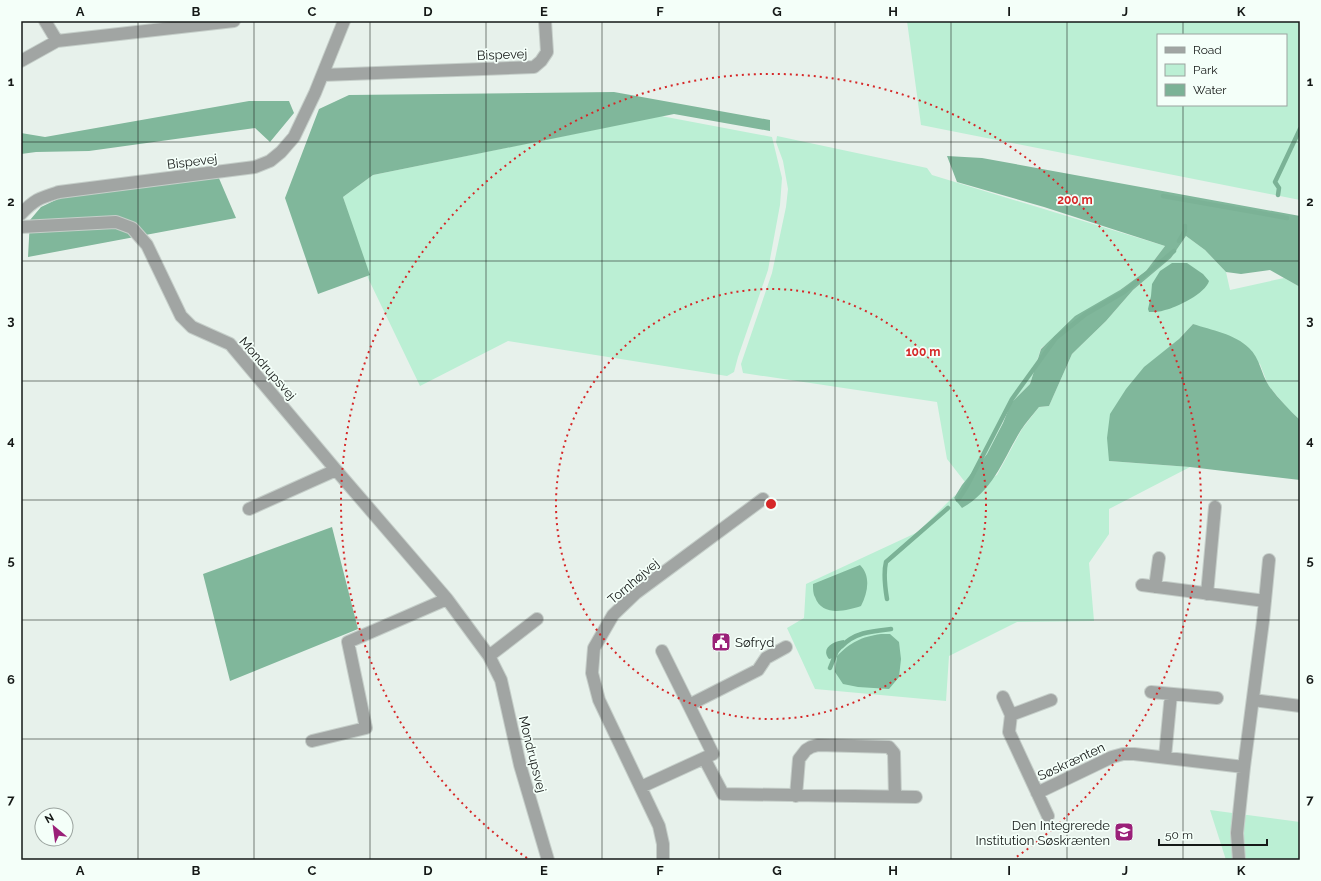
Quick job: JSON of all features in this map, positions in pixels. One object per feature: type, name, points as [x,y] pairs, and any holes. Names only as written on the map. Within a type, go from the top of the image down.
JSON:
[{"type":"street","points":[[45,21],[57,41]]},
{"type":"street","points":[[21,61],[57,41],[234,21]]},
{"type":"street","name":"Bispevej","points":[[21,214],[30,205],[41,198],[59,192],[256,167],[270,160],[281,152],[294,136],[323,75],[344,21]]},
{"type":"street","name":"Bispevej","points":[[323,75],[534,67],[542,61],[547,52],[545,21]]},
{"type":"street","name":"Mondrupsvej","points":[[21,227],[116,222],[132,228],[147,245],[181,316],[192,327],[230,344],[447,599],[489,656],[501,680],[520,765],[548,860]]},
{"type":"street","points":[[249,509],[336,470]]},
{"type":"street","name":"Tornhøjvej","points":[[663,860],[663,844],[659,826],[599,700],[592,673],[594,648],[613,615],[636,593],[763,499]]},
{"type":"street","points":[[1207,594],[1215,507]]},
{"type":"street","points":[[1155,587],[1159,558]]},
{"type":"street","points":[[1240,860],[1238,833],[1244,767],[1269,560]]},
{"type":"street","points":[[1142,585],[1265,601]]},
{"type":"street","points":[[312,741],[366,728],[348,642],[447,599]]},
{"type":"street","points":[[489,656],[537,619]]},
{"type":"street","points":[[689,705],[758,670],[766,658],[786,647]]},
{"type":"street","points":[[641,787],[712,754],[662,651]]},
{"type":"street","points":[[1151,692],[1217,698]]},
{"type":"street","points":[[1165,757],[1171,694]]},
{"type":"street","name":"Søskrænten","points":[[1003,696],[1011,715],[1010,732],[1048,816]]},
{"type":"street","points":[[1011,715],[1050,700]]},
{"type":"street","points":[[1253,700],[1300,706]]},
{"type":"street","points":[[796,796],[799,759],[806,750],[818,745],[889,747],[894,753],[895,797]]},
{"type":"street","name":"Søskrænten","points":[[1037,793],[1112,757],[1123,754],[1165,757],[1244,767]]},
{"type":"street","points":[[704,758],[723,794],[916,797]]},
{"type":"green space","points":[[907,21],[1300,21],[1300,200],[921,125]]},
{"type":"green space","points":[[661,116],[772,137],[782,178],[780,205],[768,270],[734,372],[727,376],[508,341],[420,386],[368,278],[343,197],[373,175]]},
{"type":"green space","points":[[777,136],[927,168],[932,175],[1165,246],[1146,271],[1041,348],[1030,384],[1011,403],[987,454],[965,482],[947,459],[937,402],[743,373],[741,364],[772,273],[786,207],[788,189],[783,161],[776,142]]},
{"type":"green space","points":[[1186,236],[1205,250],[1226,272],[1230,290],[1284,278],[1300,287],[1300,420],[1288,409],[1268,385],[1260,364],[1193,324],[1179,339],[1109,461],[1190,467],[1109,509],[1109,534],[1089,563],[1094,621],[1017,622],[949,656],[946,701],[815,689],[787,628],[804,618],[806,584],[918,532],[955,495],[954,499],[997,475],[1022,429],[1039,407],[1049,406],[1072,354],[1106,321],[1133,290],[1171,258]]},
{"type":"green space","points":[[1210,810],[1300,822],[1300,860],[1226,860]]},
{"type":"shaded area","points":[[614,92],[770,120],[770,131],[674,114],[373,175],[343,197],[370,275],[318,294],[285,198],[319,109],[349,95]]},
{"type":"shaded area","points":[[249,101],[289,101],[294,113],[270,142],[255,128],[89,151],[36,152],[21,154],[21,133],[45,137]]},
{"type":"shaded area","points":[[947,156],[982,158],[1300,216],[1300,287],[1270,270],[1241,274],[1226,272],[1205,250],[1186,236],[1171,258],[1133,290],[1106,321],[1072,354],[1049,406],[1039,407],[1021,430],[990,483],[973,501],[962,508],[954,498],[962,485],[987,454],[1003,423],[1011,403],[1030,384],[1041,349],[1075,316],[1120,290],[1146,271],[1165,246],[1044,207],[957,182]]},
{"type":"shaded area","points":[[218,176],[236,218],[28,257],[30,220],[41,207],[62,197]]},
{"type":"shaded area","points":[[1193,324],[1237,339],[1249,348],[1256,356],[1269,386],[1300,420],[1300,480],[1190,467],[1109,461],[1107,438],[1110,414],[1126,389],[1144,367],[1179,339]]},
{"type":"shaded area","points":[[332,527],[358,629],[230,681],[203,574]]},
{"type":"shaded area","points":[[860,565],[866,574],[867,579],[867,590],[861,606],[842,611],[823,608],[818,603],[814,594],[813,584]]},
{"type":"shaded area","points":[[881,634],[890,634],[899,642],[901,659],[899,677],[889,689],[858,687],[843,684],[835,672],[837,656],[857,641]]},
{"type":"water","points":[[1172,263],[1187,263],[1203,274],[1209,281],[1207,286],[1197,295],[1170,309],[1149,312],[1148,309],[1152,284],[1160,271]]},
{"type":"water","points":[[844,640],[845,645],[834,658],[829,659],[826,652],[827,648],[836,642]]},
{"type":"waterway","points":[[1278,195],[1279,188],[1275,182],[1300,129]]},
{"type":"waterway","points":[[1163,196],[1287,218]]},
{"type":"waterway","points":[[1179,241],[1185,231],[1185,226]]},
{"type":"waterway","points":[[958,500],[967,486],[1012,399],[1056,338],[1086,314],[1124,292],[1174,251]]},
{"type":"waterway","points":[[887,599],[884,576],[886,562],[948,508]]},
{"type":"waterway","points":[[842,646],[847,641],[858,635],[891,629]]},
{"type":"waterway","points":[[830,668],[836,653]]},
{"type":"place","name":"Søfryd","points":[[721,642]]},
{"type":"place","name":"Den Integrerede Institution Søskrænten","points":[[1124,832]]}]
